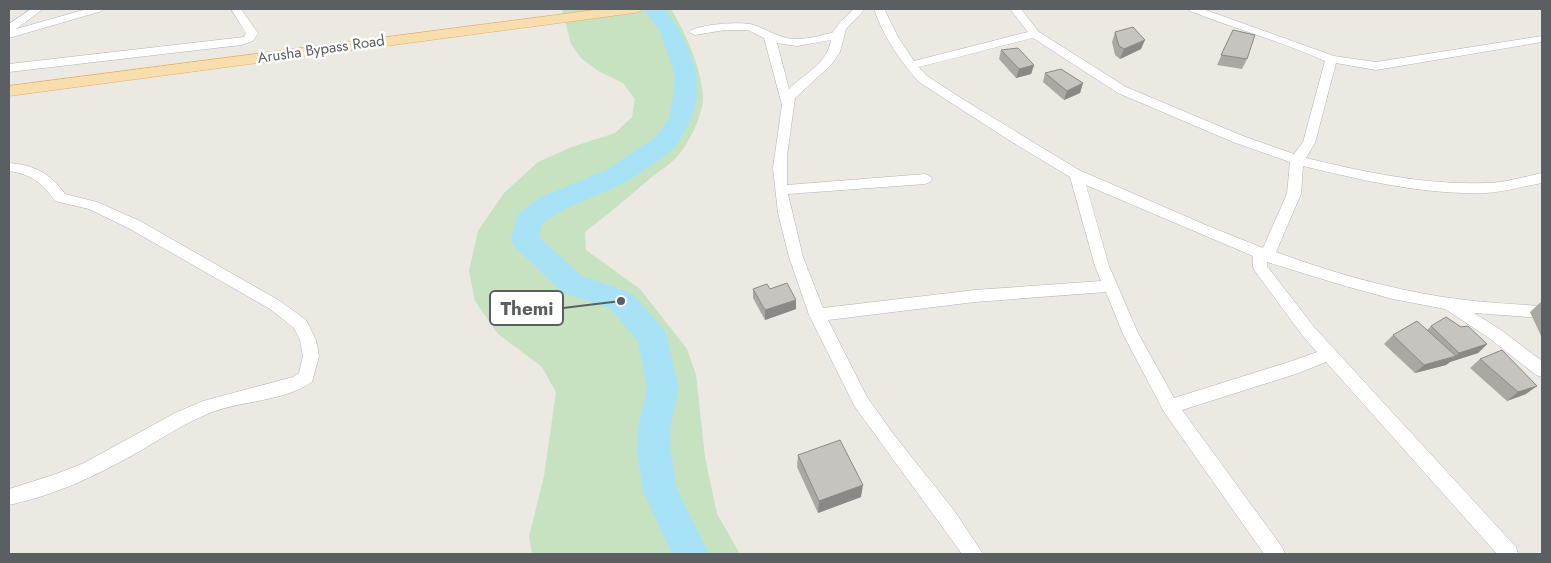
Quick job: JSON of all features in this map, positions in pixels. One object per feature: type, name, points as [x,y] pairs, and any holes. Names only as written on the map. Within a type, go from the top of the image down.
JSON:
[{"type":"main road","name":"Arusha Bypass Road","points":[[9,91],[634,9]]},
{"type":"street","points":[[9,29],[38,9]]},
{"type":"street","points":[[9,35],[98,9]]},
{"type":"street","points":[[9,68],[241,42],[248,39],[252,33],[236,9]]},
{"type":"street","points":[[860,9],[846,21],[837,35],[837,47],[831,58],[794,90],[789,97],[780,158],[781,190],[797,260],[817,315],[860,401],[896,451],[923,483],[973,554]]},
{"type":"street","points":[[879,9],[894,40],[910,66],[923,79],[1076,174],[1194,227],[1268,256],[1368,287],[1449,305],[1542,312]]},
{"type":"street","points":[[1015,9],[1035,34],[1122,90],[1238,139],[1296,160],[1367,177],[1428,185],[1484,188],[1542,178]]},
{"type":"street","points":[[1194,9],[1308,49],[1331,60],[1376,66],[1542,39]]},
{"type":"street","points":[[695,32],[750,27],[784,42],[797,43],[837,35]]},
{"type":"street","points":[[910,66],[1035,34]]},
{"type":"street","points":[[769,36],[788,106]]},
{"type":"street","points":[[1268,256],[1294,194],[1296,160],[1309,143],[1331,60]]},
{"type":"street","points":[[9,167],[34,171],[50,182],[60,198],[92,205],[135,225],[162,242],[275,304],[300,324],[308,340],[311,356],[306,377],[296,384],[229,399],[206,407],[101,464],[32,491],[9,497]]},
{"type":"street","points":[[1076,174],[1102,266],[1131,334],[1170,407],[1275,554]]},
{"type":"street","points":[[781,190],[925,179]]},
{"type":"street","points":[[1268,256],[1260,258],[1260,266],[1308,331],[1509,554]]},
{"type":"street","points":[[817,315],[975,296],[1110,286]]},
{"type":"street","points":[[1449,305],[1536,359],[1542,370]]},
{"type":"street","points":[[1170,407],[1296,367],[1328,354]]},
{"type":"green space","points":[[562,9],[671,9],[687,40],[700,76],[702,105],[698,121],[686,145],[677,157],[585,232],[586,250],[640,289],[687,349],[696,375],[705,457],[717,514],[740,554],[532,554],[529,537],[544,476],[556,392],[542,367],[498,334],[475,301],[469,271],[478,231],[504,193],[538,162],[572,147],[615,133],[632,117],[635,99],[623,83],[598,71],[581,58],[571,44]]},
{"type":"building","points":[[1133,27],[1145,40],[1124,49],[1119,46],[1115,32]]},
{"type":"building","points":[[1233,30],[1255,35],[1247,59],[1221,55]]},
{"type":"building","points":[[1018,48],[1034,65],[1019,69],[1001,50]]},
{"type":"building","points":[[1061,69],[1083,83],[1067,91],[1045,73]]},
{"type":"building","points":[[787,283],[796,300],[765,310],[753,289],[767,284],[770,289]]},
{"type":"building","points":[[1446,317],[1461,327],[1468,326],[1487,344],[1459,353],[1431,326]]},
{"type":"building","points":[[1417,321],[1456,356],[1424,365],[1393,335]]},
{"type":"building","points":[[1502,350],[1537,386],[1518,392],[1480,359]]},
{"type":"building","points":[[840,440],[863,485],[819,501],[798,455]]},
{"type":"waterway","points":[[654,9],[671,32],[685,72],[686,93],[681,118],[666,142],[617,175],[548,205],[529,220],[525,240],[572,284],[621,301],[652,337],[663,389],[654,427],[654,452],[660,491],[691,554]]},
{"type":"place","name":"Themi","points":[[621,301]]}]
